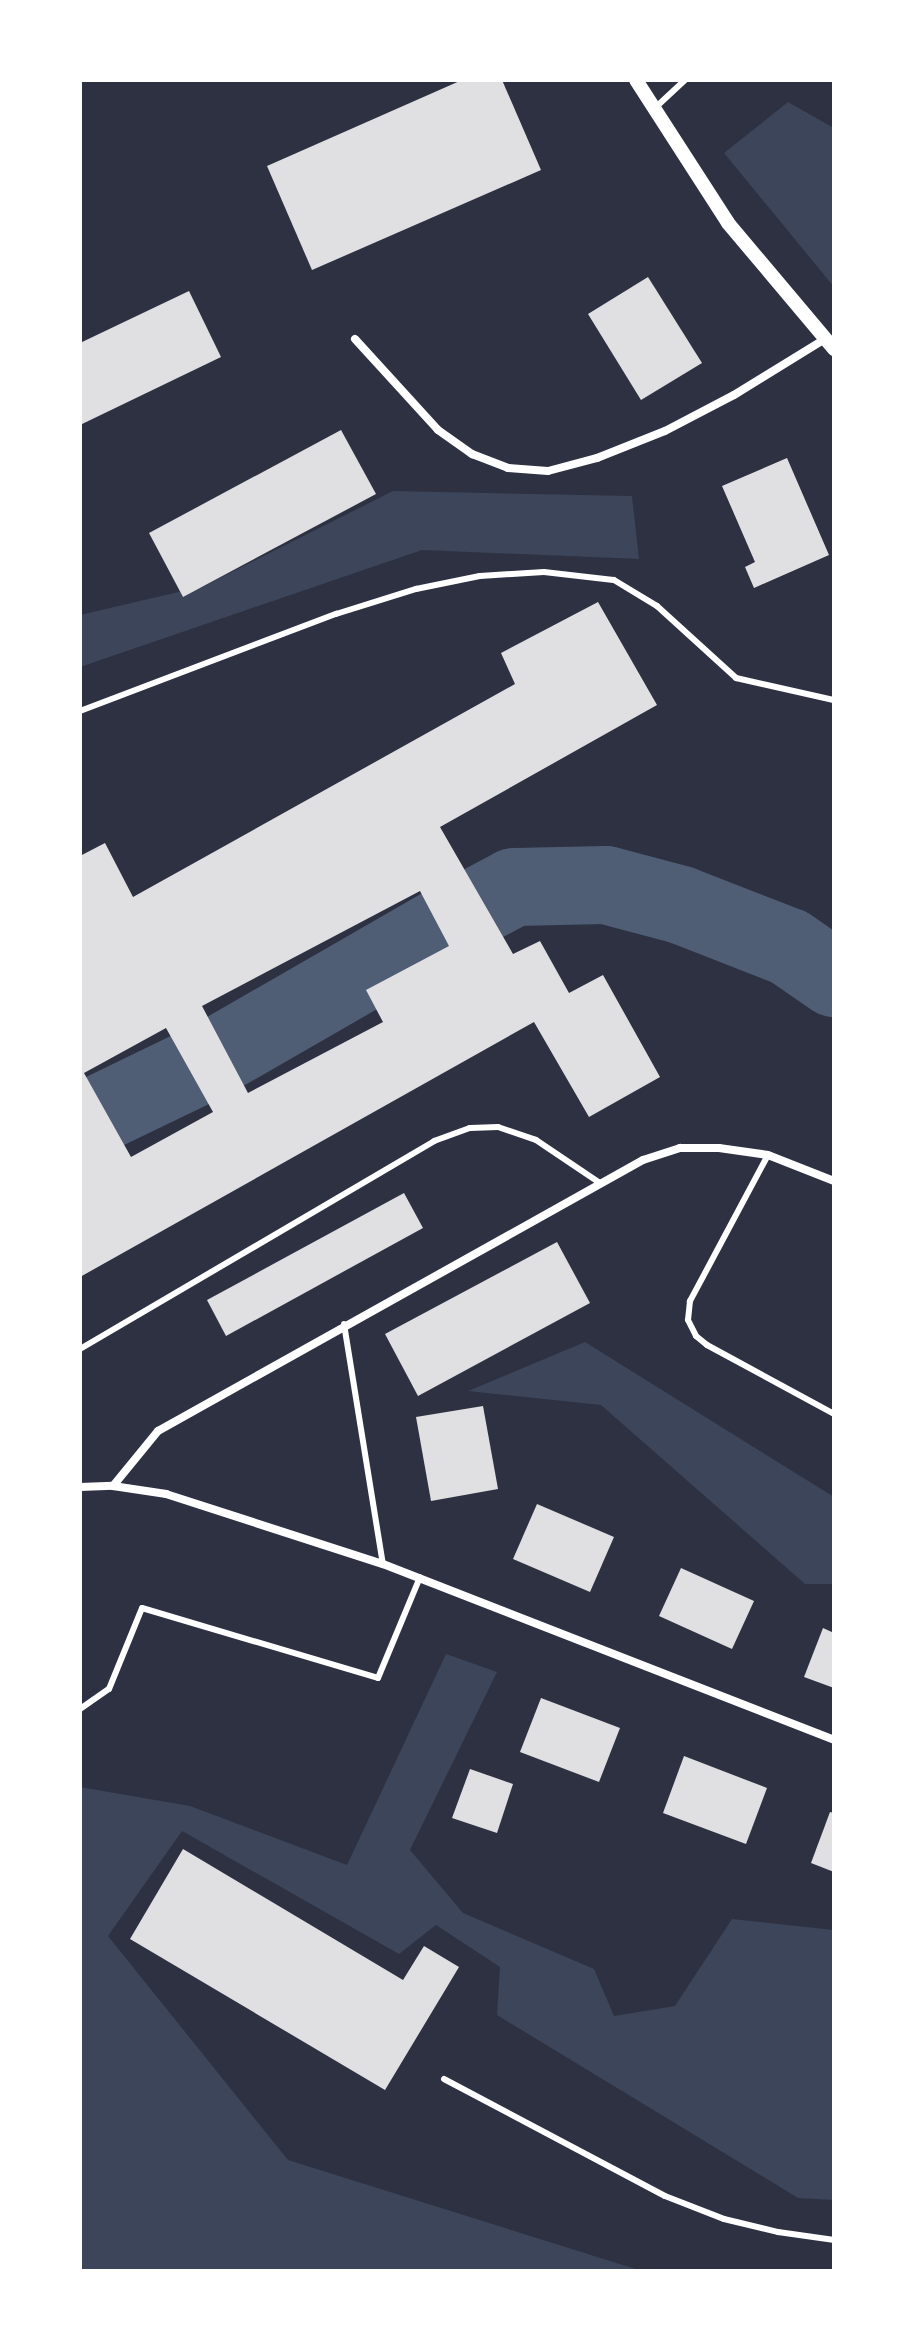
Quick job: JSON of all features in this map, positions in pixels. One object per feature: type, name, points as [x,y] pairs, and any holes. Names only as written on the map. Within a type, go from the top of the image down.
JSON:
[{"type":"street","points":[[355,339],[438,430],[472,454],[508,468],[548,471],[597,458],[665,431],[829,344],[728,223],[636,80]]},
{"type":"street","points":[[113,1486],[158,1431],[344,1324],[643,1160],[680,1148],[719,1148],[768,1155],[834,1181]]},
{"type":"street","points":[[80,1487],[113,1486],[166,1494],[383,1564],[834,1740]]},
{"type":"lane","points":[[654,109],[685,80]]},
{"type":"lane","points":[[80,711],[336,614],[416,589],[480,576],[544,572],[614,580],[657,606],[736,678],[834,700]]},
{"type":"lane","points":[[80,1349],[434,1141],[470,1128],[498,1127],[536,1140],[600,1183]]},
{"type":"lane","points":[[768,1155],[690,1301],[688,1320],[696,1336],[707,1345],[834,1414]]},
{"type":"lane","points":[[344,1324],[383,1564]]},
{"type":"lane","points":[[80,1709],[109,1689],[142,1608],[378,1678],[420,1577]]},
{"type":"lane","points":[[444,2079],[665,2196],[724,2219],[778,2232],[834,2240]]},
{"type":"shaded area","points":[[788,102],[834,128],[834,287],[724,153]]},
{"type":"shaded area","points":[[393,491],[632,496],[639,559],[422,550],[80,667],[80,615],[204,586]]},
{"type":"shaded area","points":[[585,1342],[834,1497],[834,1584],[805,1584],[601,1405],[468,1391]]},
{"type":"shaded area","points":[[446,1654],[497,1672],[410,1850],[463,1913],[594,1969],[614,2016],[675,2006],[732,1919],[834,1930],[834,2200],[798,2198],[497,2015],[500,1967],[436,1925],[399,1954],[182,1831],[108,1936],[288,2160],[642,2271],[89,2271],[80,2268],[80,1787],[190,1806],[347,1865]]},
{"type":"building","points":[[462,80],[502,80],[541,170],[312,270],[267,166]]},
{"type":"building","points":[[648,277],[702,363],[641,400],[588,314]]},
{"type":"building","points":[[189,291],[221,357],[80,425],[80,343]]},
{"type":"building","points":[[341,430],[376,494],[183,597],[149,533]]},
{"type":"building","points":[[787,458],[829,555],[754,588],[745,567],[755,562],[722,486]]},
{"type":"building","points":[[598,602],[657,705],[440,827],[513,954],[540,941],[569,993],[603,975],[660,1077],[589,1117],[534,1022],[80,1277],[80,856],[105,843],[133,897],[515,684],[501,653]],"holes":[[[420,891],[449,946],[366,990],[383,1022],[248,1093],[202,1006]],[[166,1028],[213,1112],[131,1157],[84,1073]]]},
{"type":"building","points":[[404,1193],[423,1228],[226,1336],[207,1300]]},
{"type":"building","points":[[557,1242],[590,1303],[418,1396],[385,1334]]},
{"type":"building","points":[[483,1406],[498,1489],[431,1501],[416,1417]]},
{"type":"building","points":[[537,1504],[614,1537],[590,1592],[513,1559]]},
{"type":"building","points":[[681,1568],[754,1601],[732,1649],[659,1616]]},
{"type":"building","points":[[823,1628],[834,1633],[834,1688],[804,1677]]},
{"type":"building","points":[[541,1698],[620,1728],[599,1782],[520,1752]]},
{"type":"building","points":[[684,1756],[767,1788],[746,1844],[663,1813]]},
{"type":"building","points":[[470,1769],[513,1784],[497,1833],[452,1818]]},
{"type":"building","points":[[830,1812],[834,1813],[834,1872],[811,1863]]},
{"type":"building","points":[[183,1849],[403,1980],[424,1946],[459,1967],[385,2090],[130,1939]]},
{"type":"waterway","points":[[484,903],[514,887],[606,885],[681,905],[789,947],[834,978]]},
{"type":"waterway","points":[[226,1051],[440,928]]},
{"type":"waterway","points":[[105,1111],[190,1070]]}]
